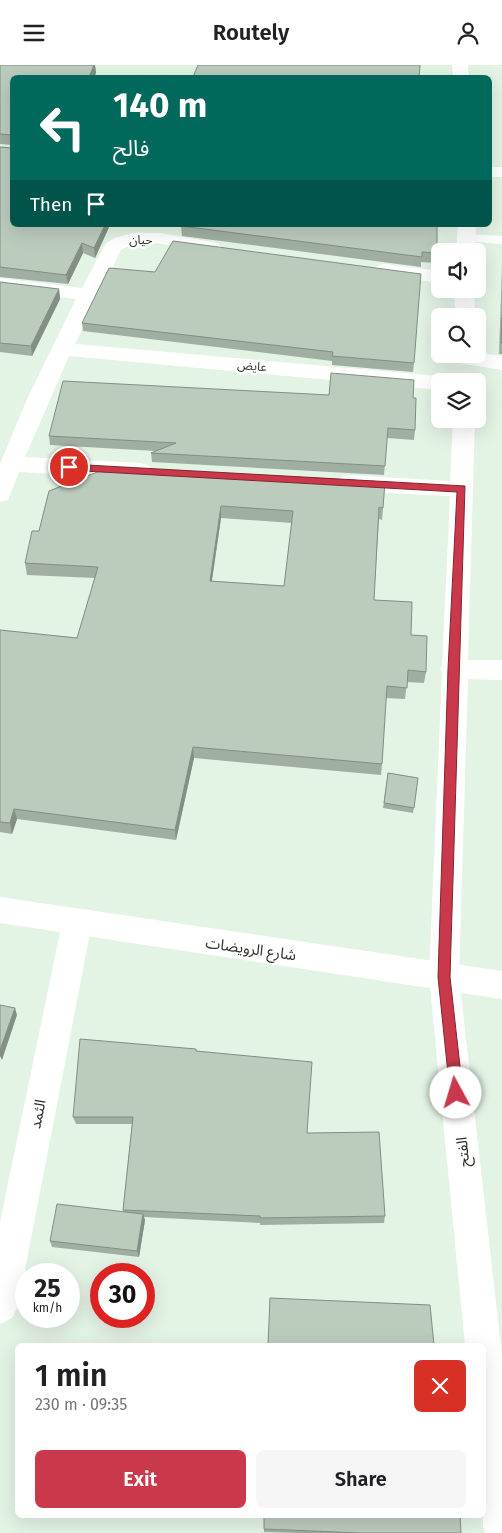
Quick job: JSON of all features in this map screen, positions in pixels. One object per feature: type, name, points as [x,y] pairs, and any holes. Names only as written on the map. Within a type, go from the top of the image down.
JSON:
[{"type":"street","name":"حيان","points":[[0,494],[11,464],[63,349],[113,247],[127,238],[146,238],[234,250]]},
{"type":"street","points":[[362,267],[431,276]]},
{"type":"street","points":[[0,284],[88,295]]},
{"type":"street","name":"عايض","points":[[63,349],[431,382]]},
{"type":"street","points":[[486,360],[502,363]]},
{"type":"street","name":"الفتح","points":[[464,428],[453,669],[444,977],[483,1343]]},
{"type":"street","points":[[11,464],[158,472]]},
{"type":"street","points":[[324,481],[462,489]]},
{"type":"street","points":[[453,669],[502,670]]},
{"type":"street","name":"شارع الرويضات","points":[[0,910],[502,985]]},
{"type":"street","name":"الثمد","points":[[0,1305],[77,923]]},
{"type":"street","points":[[486,1373],[502,1527]]},
{"type":"lane","points":[[466,238],[502,240]]},
{"type":"building","points":[[0,65],[94,65],[90,75],[10,75],[10,135],[0,134]]},
{"type":"building","points":[[198,65],[420,65],[419,75],[194,75]]},
{"type":"building","points":[[0,147],[10,148],[10,227],[104,227],[94,248],[82,243],[66,275],[0,267]]},
{"type":"building","points":[[189,227],[437,227],[437,243],[431,243],[431,253],[422,252],[422,257]]},
{"type":"building","points":[[173,241],[421,274],[414,363],[332,356],[333,352],[82,323],[109,268],[155,272]]},
{"type":"building","points":[[0,282],[59,289],[31,346],[0,343]]},
{"type":"building","points":[[331,373],[414,380],[413,398],[416,398],[415,430],[388,428],[385,466],[151,453],[176,443],[49,436],[63,381],[329,395]]},
{"type":"building","points":[[110,467],[385,482],[383,508],[379,507],[374,600],[412,602],[411,635],[427,636],[426,672],[408,670],[407,688],[387,686],[382,764],[193,747],[175,830],[14,809],[10,823],[0,822],[0,630],[77,638],[98,567],[25,563],[32,531],[39,531],[49,491]],"holes":[[[221,506],[293,511],[284,586],[210,581]]]},
{"type":"building","points":[[388,773],[418,778],[414,808],[384,803]]},
{"type":"building","points":[[0,1005],[15,1008],[0,1050]]},
{"type":"building","points":[[80,1039],[312,1062],[307,1133],[379,1132],[385,1216],[260,1218],[260,1216],[123,1210],[133,1117],[73,1117]]},
{"type":"building","points":[[57,1204],[143,1214],[137,1251],[50,1241]]},
{"type":"building","points":[[270,1298],[430,1305],[434,1343],[268,1343]]},
{"type":"building","points":[[264,1518],[460,1518],[461,1533],[360,1533],[264,1529]]},
{"type":"route","points":[[69,467],[462,489],[453,669],[444,977],[456,1093]]}]
